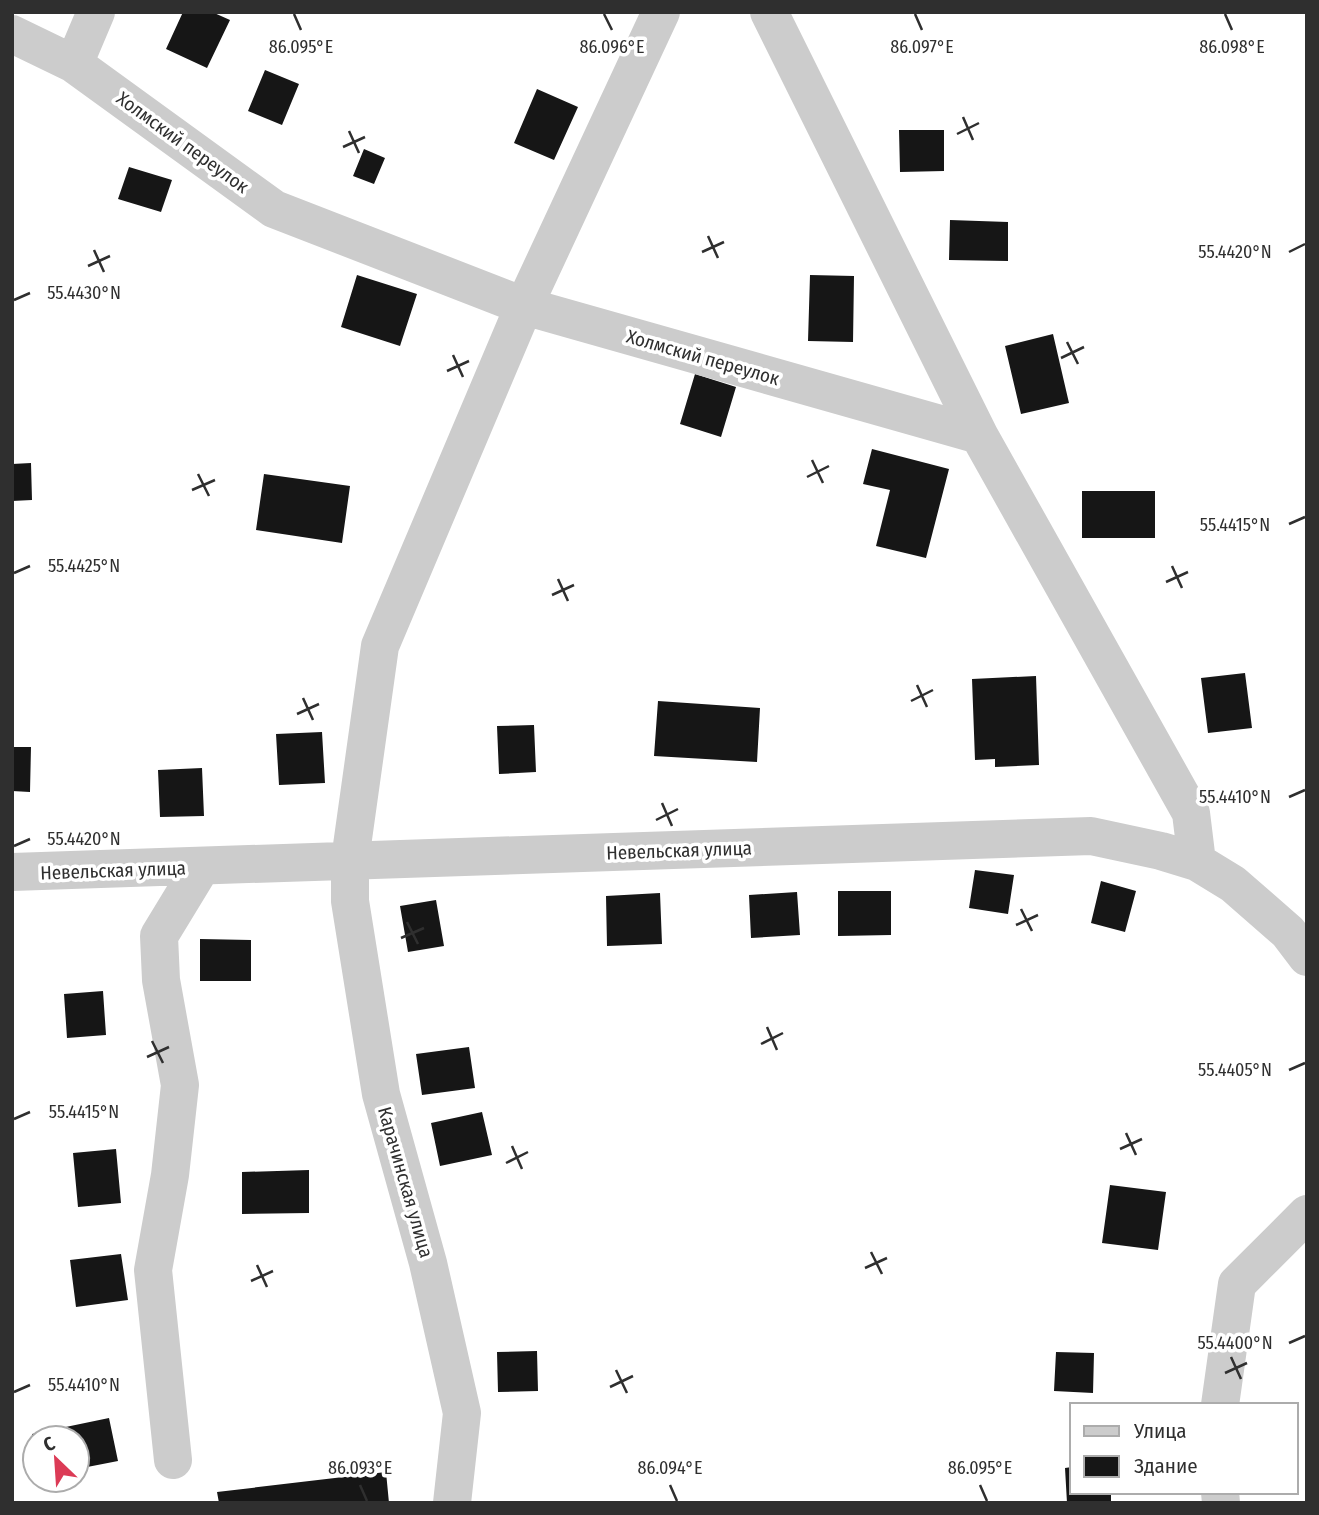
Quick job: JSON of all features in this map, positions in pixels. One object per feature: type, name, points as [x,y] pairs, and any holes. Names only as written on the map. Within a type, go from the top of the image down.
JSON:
[{"type":"street","points":[[74,64],[96,12]]},
{"type":"street","name":"Карачинская улица","points":[[452,1503],[462,1413],[428,1263],[381,1094],[350,901],[350,860],[380,646],[524,306],[661,12]]},
{"type":"street","points":[[769,12],[979,435],[1191,813],[1197,862]]},
{"type":"street","name":"Холмский переулок","points":[[12,34],[74,64],[274,209],[524,306],[979,435]]},
{"type":"street","name":"Невельская улица","points":[[12,872],[1091,836],[1161,851],[1197,862],[1233,884],[1288,932],[1307,957]]},
{"type":"street","points":[[173,1460],[153,1270],[170,1175],[180,1085],[160,980],[159,936],[201,867]]},
{"type":"street","points":[[1220,1403],[1237,1284],[1307,1213]]},
{"type":"building","points":[[183,12],[212,12],[230,20],[207,68],[166,49]]},
{"type":"building","points":[[265,70],[299,84],[282,125],[248,111]]},
{"type":"building","points":[[537,89],[578,107],[554,160],[514,143]]},
{"type":"building","points":[[899,130],[944,130],[944,171],[900,172]]},
{"type":"building","points":[[364,149],[385,158],[374,184],[353,176]]},
{"type":"building","points":[[129,167],[172,180],[161,212],[118,199]]},
{"type":"building","points":[[950,220],[1008,222],[1008,261],[949,260]]},
{"type":"building","points":[[357,275],[417,294],[400,346],[341,327]]},
{"type":"building","points":[[810,275],[854,276],[853,342],[808,341]]},
{"type":"building","points":[[1053,334],[1069,403],[1021,414],[1005,346]]},
{"type":"building","points":[[695,374],[736,387],[721,437],[680,424]]},
{"type":"building","points":[[872,449],[949,469],[926,558],[876,546],[890,490],[863,484]]},
{"type":"building","points":[[31,463],[32,500],[12,501],[12,464]]},
{"type":"building","points":[[264,474],[350,486],[342,543],[256,530]]},
{"type":"building","points":[[1082,491],[1155,491],[1155,538],[1082,538]]},
{"type":"building","points":[[1245,673],[1252,728],[1208,733],[1201,678]]},
{"type":"building","points":[[1036,676],[1039,765],[995,767],[995,759],[975,760],[972,679]]},
{"type":"building","points":[[658,701],[760,708],[757,762],[654,756]]},
{"type":"building","points":[[534,725],[536,772],[499,774],[497,726]]},
{"type":"building","points":[[322,732],[325,783],[279,785],[276,734]]},
{"type":"building","points":[[12,747],[31,747],[30,792],[12,791]]},
{"type":"building","points":[[202,768],[204,816],[160,817],[158,770]]},
{"type":"building","points":[[975,870],[1014,875],[1008,914],[969,908]]},
{"type":"building","points":[[1101,881],[1136,891],[1125,932],[1091,923]]},
{"type":"building","points":[[838,891],[891,891],[891,935],[838,936]]},
{"type":"building","points":[[797,892],[800,935],[751,938],[749,895]]},
{"type":"building","points":[[660,893],[662,944],[607,946],[606,896]]},
{"type":"building","points":[[436,900],[444,946],[408,952],[400,906]]},
{"type":"building","points":[[200,939],[251,940],[251,981],[200,981]]},
{"type":"building","points":[[103,991],[106,1035],[67,1038],[64,994]]},
{"type":"building","points":[[469,1047],[475,1088],[422,1095],[416,1054]]},
{"type":"building","points":[[482,1112],[492,1155],[440,1166],[431,1123]]},
{"type":"building","points":[[116,1149],[121,1203],[78,1207],[73,1153]]},
{"type":"building","points":[[309,1170],[309,1213],[242,1214],[242,1172]]},
{"type":"building","points":[[1110,1185],[1166,1192],[1158,1250],[1102,1243]]},
{"type":"building","points":[[121,1254],[128,1300],[76,1307],[70,1260]]},
{"type":"building","points":[[537,1351],[538,1391],[498,1392],[497,1352]]},
{"type":"building","points":[[1056,1352],[1094,1353],[1093,1393],[1054,1391]]},
{"type":"building","points":[[109,1418],[118,1461],[91,1466],[91,1424],[80,1424]]},
{"type":"building","points":[[1070,1467],[1070,1494],[1111,1494],[1111,1503],[1067,1503],[1065,1468]]},
{"type":"building","points":[[386,1472],[389,1503],[219,1503],[217,1492]]}]
